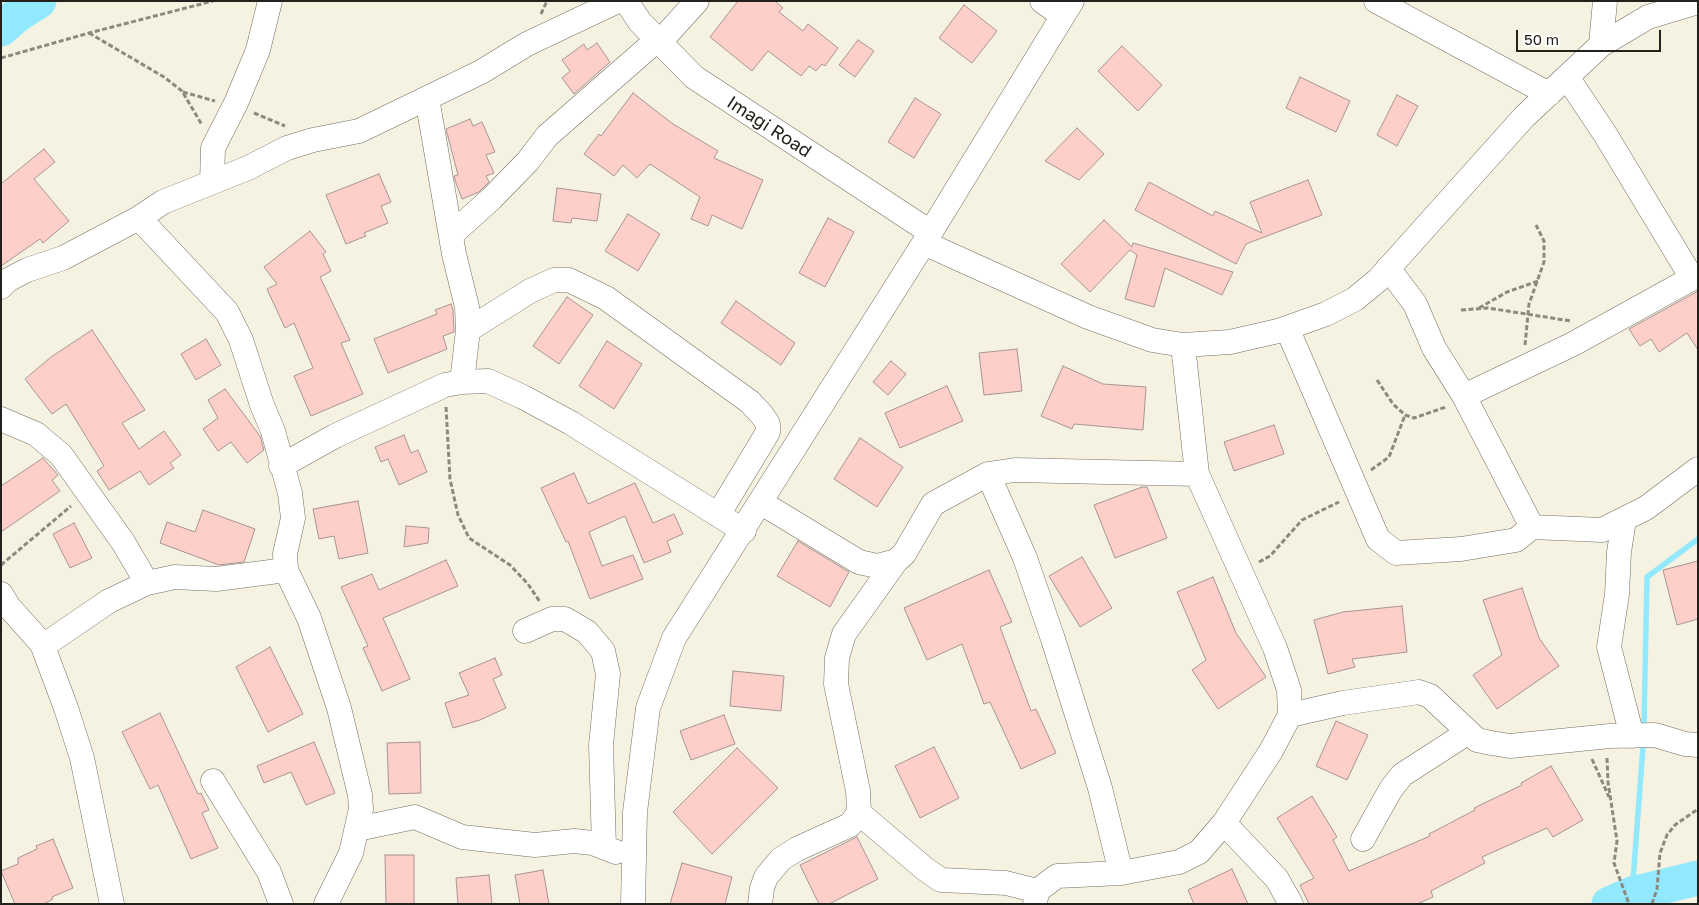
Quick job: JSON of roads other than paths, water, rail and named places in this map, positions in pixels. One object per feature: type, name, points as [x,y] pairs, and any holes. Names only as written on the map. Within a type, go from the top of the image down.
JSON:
[{"type":"street","points":[[212,182],[213,148],[236,103],[258,50],[270,1]]},
{"type":"street","points":[[1,287],[8,280],[27,270],[62,258],[139,218],[164,202],[287,148],[313,140],[359,131],[480,72],[527,44],[618,1]]},
{"type":"street","name":"Imagi Road","points":[[626,1],[658,42],[694,77],[927,237],[1088,317],[1152,340],[1183,345],[1230,342],[1287,328],[1326,314],[1355,299],[1388,268],[1524,117],[1601,44],[1648,17],[1698,2]]},
{"type":"street","points":[[452,234],[491,199],[528,161],[547,136],[658,42],[697,1]]},
{"type":"street","points":[[633,904],[635,812],[648,708],[674,638],[744,531],[760,502],[1068,9],[1042,1]]},
{"type":"street","points":[[1376,1],[1549,94]]},
{"type":"street","points":[[1601,44],[1605,1]]},
{"type":"street","points":[[1464,396],[1590,335],[1695,277],[1567,77]]},
{"type":"street","points":[[427,98],[457,269],[463,282],[467,307],[468,330],[453,384]]},
{"type":"street","points":[[139,218],[227,312],[241,340],[262,406],[273,431],[281,466],[290,493],[293,518],[285,554],[286,570],[309,618],[339,708],[360,795],[357,829],[351,853],[326,904]]},
{"type":"street","points":[[1388,268],[1415,304],[1434,348],[1464,396],[1532,527]]},
{"type":"street","points":[[468,330],[530,291],[554,280],[569,280],[606,298],[750,402],[768,424],[768,432],[764,442],[718,515]]},
{"type":"street","points":[[1287,328],[1378,539],[1396,553],[1461,549],[1516,540],[1532,527],[1602,530],[1646,508],[1698,470]]},
{"type":"street","points":[[859,813],[925,869],[941,880],[1006,882],[1036,897],[1051,878],[1064,874],[1121,874],[1165,866],[1188,858],[1207,844],[1224,823],[1272,750],[1290,715],[1291,702],[1285,673],[1197,474],[1183,345]]},
{"type":"street","points":[[281,466],[334,436],[453,384],[488,381],[523,396],[570,423],[744,531]]},
{"type":"street","points":[[1,419],[36,434],[61,455],[123,542],[147,583]]},
{"type":"street","points":[[760,904],[762,888],[766,877],[781,859],[797,849],[850,825],[859,813],[858,791],[836,684],[837,658],[844,634],[896,561],[904,554],[932,504],[988,474],[1014,470],[1197,474]]},
{"type":"street","points":[[988,474],[1024,558],[1054,639],[1100,788],[1121,874]]},
{"type":"street","points":[[760,502],[859,562],[876,566],[896,561]]},
{"type":"street","points":[[1621,736],[1609,648],[1617,594],[1619,552],[1624,520]]},
{"type":"street","points":[[43,646],[109,601],[147,583],[175,577],[216,579],[286,570]]},
{"type":"street","points":[[4,603],[43,646],[82,758],[112,904]]},
{"type":"street","points":[[525,631],[552,619],[565,619],[587,632],[603,651],[608,674],[601,745],[604,847]]},
{"type":"street","points":[[1290,715],[1343,703],[1419,692],[1430,696],[1467,733],[1477,740],[1510,746],[1582,738],[1654,735],[1685,744],[1698,745]]},
{"type":"street","points":[[1363,839],[1391,789],[1402,775],[1467,733]]},
{"type":"street","points":[[213,781],[269,872],[281,904]]},
{"type":"street","points":[[357,829],[415,817],[462,837],[535,845],[574,841],[593,843],[634,860]]},
{"type":"street","points":[[1224,823],[1276,879],[1292,904]]},
{"type":"waterway","points":[[1,29],[17,15],[39,1]]},
{"type":"waterway","points":[[1644,723],[1647,577],[1698,539]]},
{"type":"waterway","points":[[1632,894],[1643,747]]},
{"type":"waterway","points":[[1609,904],[1632,894],[1698,878]]}]
